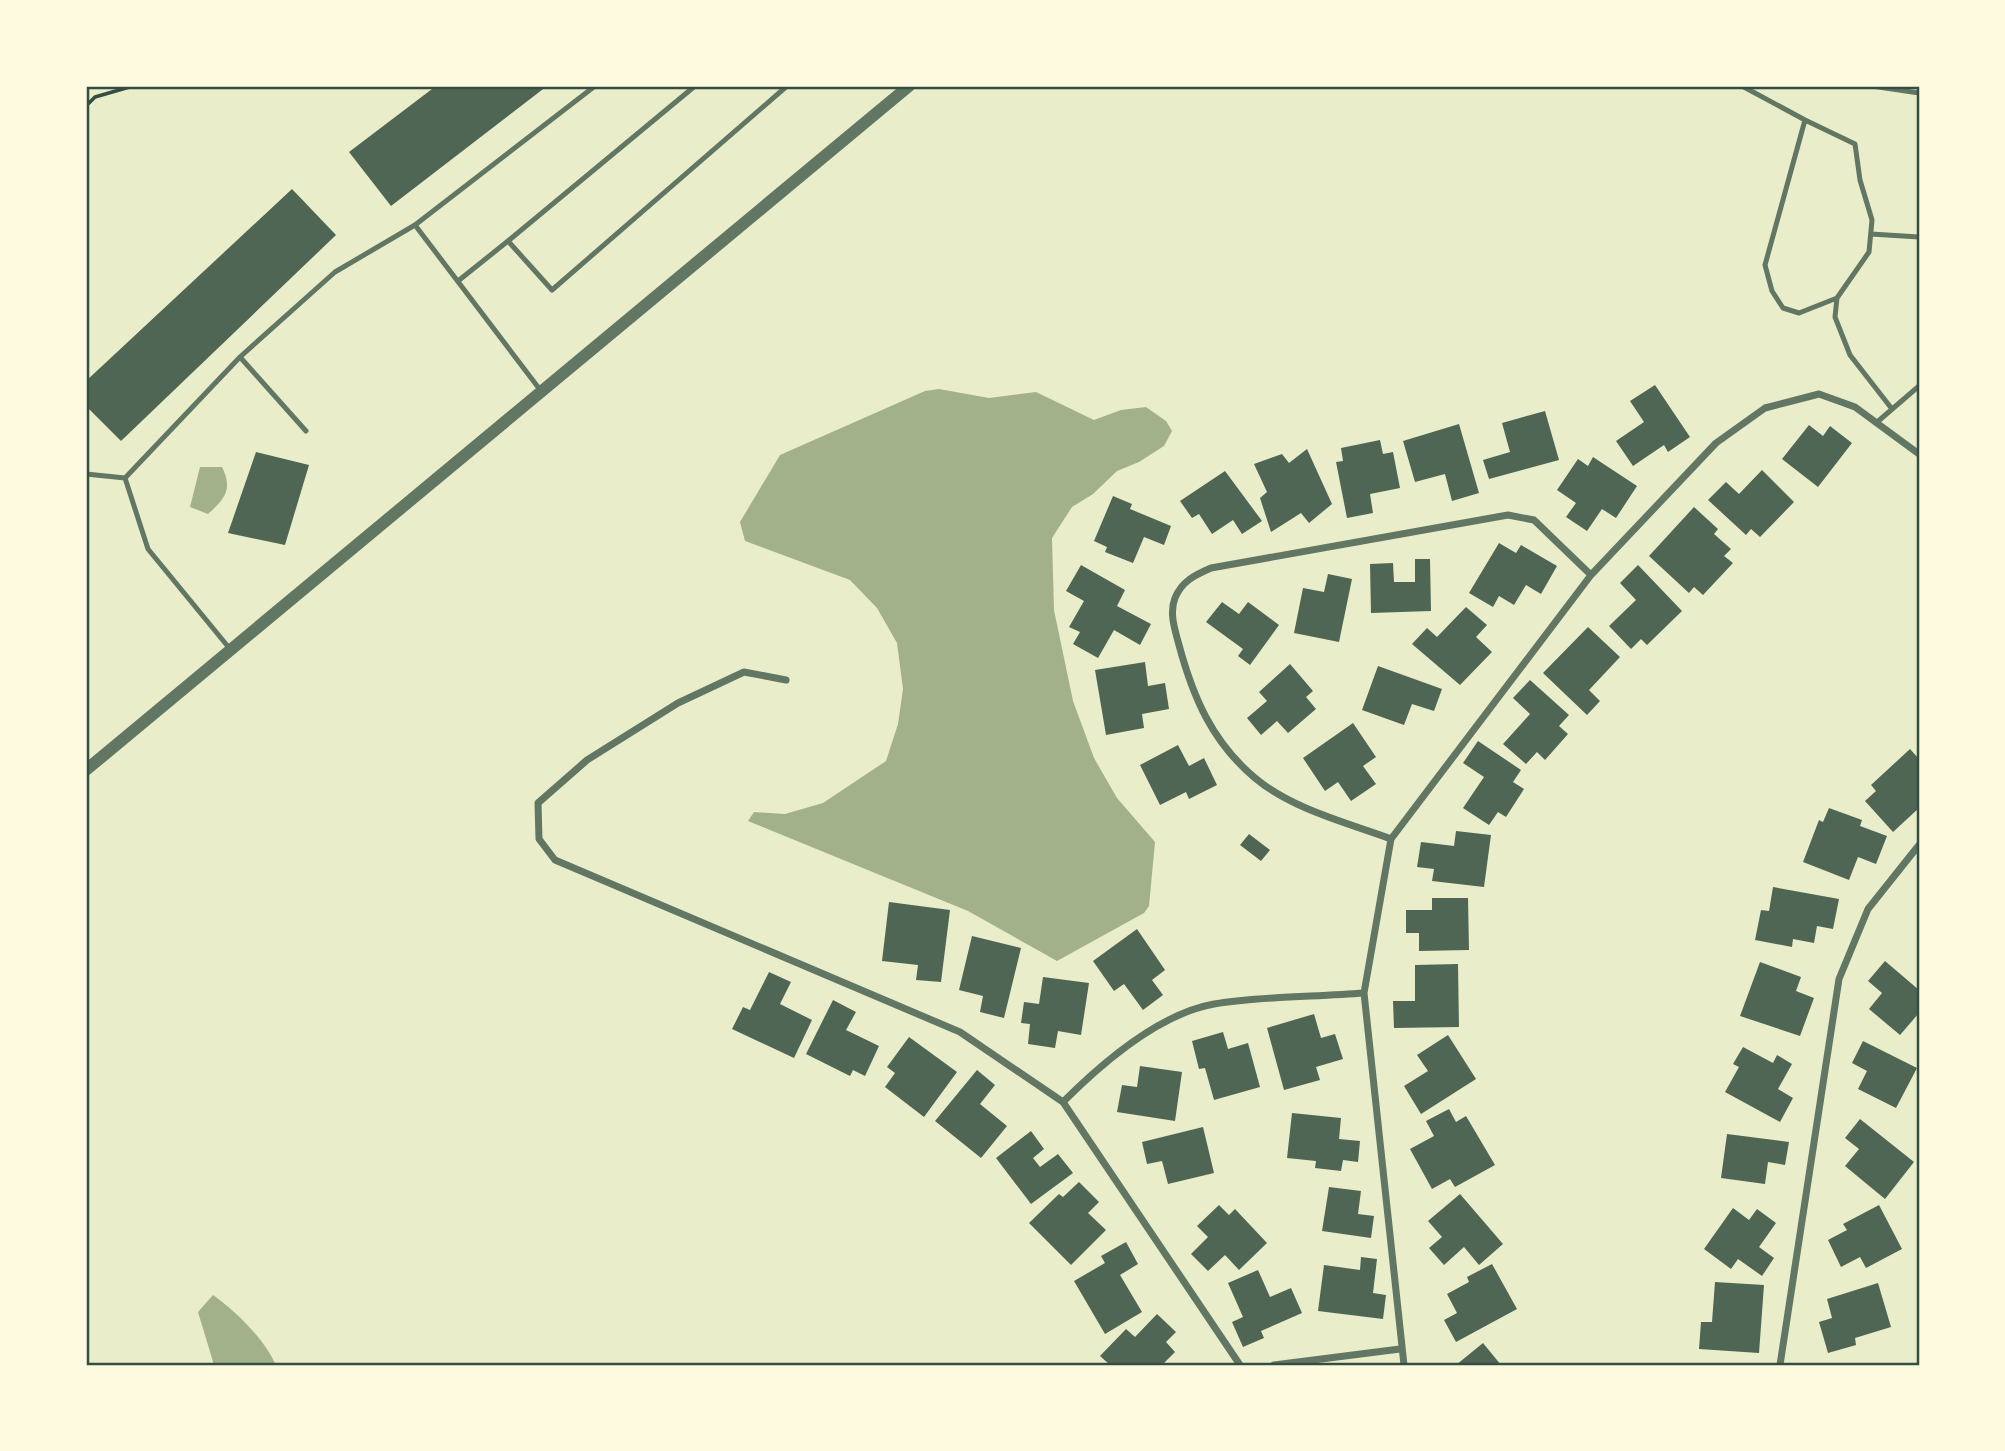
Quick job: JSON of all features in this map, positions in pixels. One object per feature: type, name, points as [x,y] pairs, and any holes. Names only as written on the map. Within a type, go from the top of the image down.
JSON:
[{"type":"street","points":[[86,770],[543,393],[893,91],[909,86]]},
{"type":"street","points":[[1404,1365],[1364,993],[1391,839],[1591,575],[1716,443],[1765,408],[1819,394],[1855,407],[1919,454]]},
{"type":"street","points":[[1391,839],[1286,799],[1255,778],[1222,746],[1192,694],[1172,622],[1174,599],[1187,579],[1211,568],[1508,514],[1534,520],[1591,575]]},
{"type":"street","points":[[786,680],[744,672],[678,703],[587,760],[538,803],[539,839],[555,860],[960,1032],[1063,1102],[1240,1365]]},
{"type":"street","points":[[1780,1365],[1839,979],[1868,909],[1919,845]]},
{"type":"street","points":[[1063,1102],[1092,1074],[1149,1030],[1212,1004],[1364,993]]},
{"type":"street","points":[[1274,1365],[1401,1349]]},
{"type":"lane","points":[[125,478],[240,357],[335,272],[415,225],[595,86]]},
{"type":"lane","points":[[458,281],[695,86]]},
{"type":"lane","points":[[508,241],[552,290],[787,86]]},
{"type":"lane","points":[[1742,86],[1855,144],[1860,180],[1872,220],[1869,252],[1837,298],[1835,317],[1850,355],[1892,410]]},
{"type":"lane","points":[[1872,86],[1919,93]]},
{"type":"lane","points":[[1805,120],[1765,265],[1772,291],[1783,308],[1799,313],[1837,298]]},
{"type":"lane","points":[[415,225],[543,393]]},
{"type":"lane","points":[[1871,234],[1919,237]]},
{"type":"lane","points":[[240,357],[306,431]]},
{"type":"lane","points":[[1876,423],[1919,386]]},
{"type":"lane","points":[[86,474],[125,478]]},
{"type":"lane","points":[[125,478],[148,549],[232,652]]},
{"type":"path","points":[[86,106],[94,97],[133,86]]},
{"type":"shaded area","points":[[939,389],[989,398],[1036,392],[1094,420],[1121,410],[1146,407],[1166,421],[1172,431],[1164,446],[1139,462],[1117,471],[1093,494],[1072,507],[1052,538],[1054,610],[1073,701],[1094,758],[1117,798],[1155,842],[1149,906],[1144,913],[1057,961],[968,911],[748,821],[754,812],[785,814],[823,803],[886,761],[898,724],[903,689],[897,643],[877,608],[850,580],[745,541],[740,522],[780,455],[925,391]]},
{"type":"shaded area","points":[[200,467],[222,467],[227,482],[226,493],[208,514],[190,507]]},
{"type":"shaded area","points":[[213,1295],[249,1327],[276,1365],[214,1365],[198,1312]]},
{"type":"building","points":[[436,86],[547,86],[391,206],[349,152]]},
{"type":"building","points":[[292,189],[336,235],[121,441],[86,406],[86,381]]},
{"type":"building","points":[[1655,385],[1690,437],[1668,452],[1664,445],[1633,466],[1616,441],[1644,422],[1630,401]]},
{"type":"building","points":[[1545,411],[1559,460],[1489,479],[1483,460],[1510,452],[1502,423]]},
{"type":"building","points":[[1459,424],[1479,493],[1452,501],[1445,474],[1415,482],[1403,441]]},
{"type":"building","points":[[1809,425],[1823,436],[1830,426],[1852,443],[1818,487],[1782,459]]},
{"type":"building","points":[[1380,440],[1383,454],[1393,452],[1400,488],[1370,494],[1373,513],[1347,518],[1336,462],[1343,461],[1341,448]]},
{"type":"building","points":[[1307,449],[1332,504],[1309,523],[1301,513],[1271,532],[1260,498],[1267,492],[1254,464],[1282,454],[1289,463]]},
{"type":"building","points":[[256,452],[309,465],[285,545],[228,533]]},
{"type":"building","points":[[1593,457],[1637,486],[1616,518],[1602,509],[1587,531],[1566,517],[1576,503],[1557,490],[1578,459],[1588,466]]},
{"type":"building","points":[[1762,470],[1794,502],[1760,537],[1751,529],[1746,535],[1708,500],[1726,482],[1739,494]]},
{"type":"building","points":[[1225,471],[1262,521],[1242,534],[1233,520],[1212,534],[1199,514],[1192,518],[1180,501]]},
{"type":"building","points":[[1113,496],[1132,504],[1130,509],[1171,526],[1164,545],[1144,537],[1133,563],[1105,552],[1107,547],[1094,541]]},
{"type":"building","points":[[1694,507],[1718,529],[1714,534],[1731,549],[1724,556],[1733,563],[1703,595],[1694,587],[1689,593],[1649,556]]},
{"type":"building","points":[[1499,543],[1516,553],[1521,545],[1557,566],[1541,594],[1526,585],[1514,605],[1499,596],[1493,607],[1469,593]]},
{"type":"building","points":[[1415,559],[1430,559],[1431,611],[1371,613],[1370,564],[1393,563],[1394,582],[1415,582]]},
{"type":"building","points":[[1081,565],[1125,590],[1117,606],[1151,624],[1140,645],[1114,630],[1098,658],[1073,644],[1080,632],[1069,627],[1084,601],[1066,591]]},
{"type":"building","points":[[1638,565],[1682,611],[1647,645],[1641,639],[1631,649],[1609,626],[1636,600],[1620,583]]},
{"type":"building","points":[[1328,574],[1352,579],[1339,642],[1294,633],[1303,588],[1324,592]]},
{"type":"building","points":[[1222,602],[1239,614],[1248,602],[1279,625],[1250,665],[1238,656],[1243,649],[1206,622]]},
{"type":"building","points":[[1466,607],[1487,625],[1476,637],[1492,652],[1460,685],[1412,644],[1427,628],[1437,637]]},
{"type":"building","points":[[1588,627],[1620,657],[1589,690],[1600,701],[1587,715],[1543,673]]},
{"type":"building","points":[[1145,662],[1148,686],[1165,683],[1169,709],[1142,714],[1144,728],[1106,735],[1095,670]]},
{"type":"building","points":[[1290,664],[1313,691],[1306,697],[1316,709],[1288,733],[1277,721],[1261,735],[1247,718],[1267,701],[1259,692]]},
{"type":"building","points":[[1378,666],[1442,689],[1434,711],[1412,704],[1404,725],[1362,710]]},
{"type":"building","points":[[1530,680],[1569,715],[1559,726],[1568,734],[1545,760],[1537,752],[1526,764],[1503,744],[1530,714],[1513,698]]},
{"type":"building","points":[[1353,723],[1376,757],[1363,766],[1376,784],[1351,801],[1338,782],[1325,791],[1303,758]]},
{"type":"building","points":[[1478,741],[1521,770],[1513,782],[1524,789],[1506,817],[1498,812],[1489,825],[1463,808],[1484,777],[1463,763]]},
{"type":"building","points":[[1178,745],[1189,766],[1204,758],[1217,785],[1189,799],[1186,792],[1160,805],[1140,765]]},
{"type":"building","points":[[1910,749],[1919,759],[1919,808],[1893,832],[1865,801],[1876,791],[1871,785]]},
{"type":"building","points":[[1829,808],[1862,820],[1860,826],[1887,836],[1876,864],[1858,857],[1849,880],[1803,862],[1819,820],[1823,822]]},
{"type":"building","points":[[1456,831],[1491,835],[1484,887],[1432,881],[1434,869],[1417,867],[1421,842],[1454,846]]},
{"type":"building","points":[[1249,834],[1270,850],[1261,861],[1240,845]]},
{"type":"building","points":[[1773,887],[1839,899],[1833,929],[1817,926],[1814,943],[1793,939],[1792,947],[1755,940],[1761,910],[1769,911]]},
{"type":"building","points":[[1432,898],[1468,898],[1469,950],[1419,951],[1419,933],[1406,933],[1406,910],[1432,910]]},
{"type":"building","points":[[889,902],[950,910],[941,982],[916,980],[918,965],[882,961]]},
{"type":"building","points":[[1137,929],[1165,970],[1152,980],[1163,995],[1143,1010],[1124,984],[1114,991],[1093,961]]},
{"type":"building","points":[[972,936],[1021,948],[1004,1018],[980,1012],[983,996],[959,990]]},
{"type":"building","points":[[1885,961],[1919,990],[1919,1013],[1900,1035],[1869,1009],[1882,993],[1868,981]]},
{"type":"building","points":[[1760,962],[1801,977],[1796,991],[1814,998],[1800,1036],[1740,1016]]},
{"type":"building","points":[[1458,964],[1459,1027],[1394,1028],[1393,1001],[1415,1001],[1415,965]]},
{"type":"building","points":[[769,972],[791,982],[780,1004],[812,1020],[794,1058],[732,1029],[743,1007],[750,1010]]},
{"type":"building","points":[[1043,977],[1089,983],[1081,1035],[1058,1031],[1055,1048],[1028,1044],[1030,1024],[1021,1023],[1024,1002],[1039,1004]]},
{"type":"building","points":[[833,1000],[856,1012],[846,1030],[879,1046],[865,1076],[853,1070],[850,1076],[806,1054]]},
{"type":"building","points":[[1314,1014],[1321,1038],[1335,1034],[1343,1059],[1316,1067],[1320,1080],[1284,1090],[1267,1028]]},
{"type":"building","points":[[1223,1032],[1228,1049],[1248,1043],[1260,1087],[1214,1100],[1205,1068],[1199,1069],[1192,1041]]},
{"type":"building","points":[[1448,1035],[1476,1079],[1421,1114],[1404,1086],[1428,1071],[1417,1055]]},
{"type":"building","points":[[909,1037],[957,1072],[924,1117],[885,1087],[895,1073],[887,1067]]},
{"type":"building","points":[[1863,1041],[1917,1068],[1896,1108],[1858,1089],[1867,1071],[1852,1063]]},
{"type":"building","points":[[1743,1047],[1773,1063],[1777,1055],[1792,1064],[1778,1089],[1793,1098],[1780,1122],[1725,1092],[1739,1067],[1733,1064]]},
{"type":"building","points":[[1140,1066],[1182,1072],[1175,1121],[1117,1112],[1122,1085],[1137,1087]]},
{"type":"building","points":[[977,1070],[995,1085],[980,1104],[1007,1126],[981,1158],[935,1121]]},
{"type":"building","points":[[1449,1109],[1456,1122],[1466,1116],[1495,1165],[1455,1187],[1450,1179],[1432,1189],[1410,1149],[1434,1136],[1426,1121]]},
{"type":"building","points":[[1292,1113],[1341,1118],[1339,1139],[1360,1141],[1358,1162],[1343,1160],[1341,1171],[1315,1168],[1316,1161],[1287,1158]]},
{"type":"building","points":[[1860,1119],[1914,1162],[1885,1199],[1845,1166],[1859,1149],[1845,1138]]},
{"type":"building","points":[[1203,1127],[1214,1173],[1168,1184],[1162,1161],[1147,1164],[1142,1142]]},
{"type":"building","points":[[1031,1131],[1044,1149],[1033,1158],[1040,1167],[1058,1154],[1073,1173],[1031,1204],[996,1158]]},
{"type":"building","points":[[1727,1134],[1789,1142],[1785,1165],[1768,1162],[1765,1184],[1721,1178]]},
{"type":"building","points":[[1079,1182],[1099,1202],[1088,1213],[1106,1230],[1071,1265],[1029,1223],[1059,1194],[1063,1197]]},
{"type":"building","points":[[1329,1187],[1361,1191],[1358,1214],[1374,1216],[1371,1238],[1322,1231]]},
{"type":"building","points":[[1460,1194],[1503,1244],[1479,1265],[1464,1247],[1444,1265],[1429,1248],[1442,1237],[1428,1221]]},
{"type":"building","points":[[1219,1205],[1229,1215],[1235,1209],[1267,1243],[1239,1270],[1225,1255],[1208,1271],[1191,1254],[1208,1237],[1197,1226]]},
{"type":"building","points":[[1879,1205],[1902,1249],[1866,1268],[1860,1257],[1841,1267],[1828,1240],[1847,1230],[1843,1224]]},
{"type":"building","points":[[1733,1208],[1749,1220],[1757,1209],[1776,1223],[1759,1247],[1774,1258],[1762,1276],[1738,1259],[1731,1269],[1704,1249]]},
{"type":"building","points":[[1126,1242],[1138,1264],[1120,1275],[1142,1312],[1105,1334],[1074,1281],[1105,1263],[1101,1256]]},
{"type":"building","points":[[1361,1257],[1377,1259],[1373,1293],[1386,1295],[1383,1319],[1318,1311],[1324,1265],[1360,1270]]},
{"type":"building","points":[[1492,1264],[1517,1309],[1456,1342],[1444,1320],[1457,1313],[1447,1294],[1469,1282],[1467,1277]]},
{"type":"building","points":[[1258,1270],[1270,1297],[1291,1288],[1302,1313],[1261,1331],[1264,1338],[1243,1347],[1232,1322],[1243,1317],[1228,1283]]},
{"type":"building","points":[[1715,1282],[1764,1285],[1759,1353],[1699,1349],[1701,1322],[1712,1322]]},
{"type":"building","points":[[1878,1283],[1891,1327],[1855,1338],[1856,1345],[1828,1353],[1819,1322],[1832,1318],[1827,1299]]},
{"type":"building","points":[[1157,1314],[1176,1332],[1166,1342],[1175,1352],[1164,1363],[1167,1365],[1110,1365],[1100,1356],[1126,1329],[1135,1337]]},
{"type":"building","points":[[1483,1343],[1501,1365],[1456,1365]]}]
